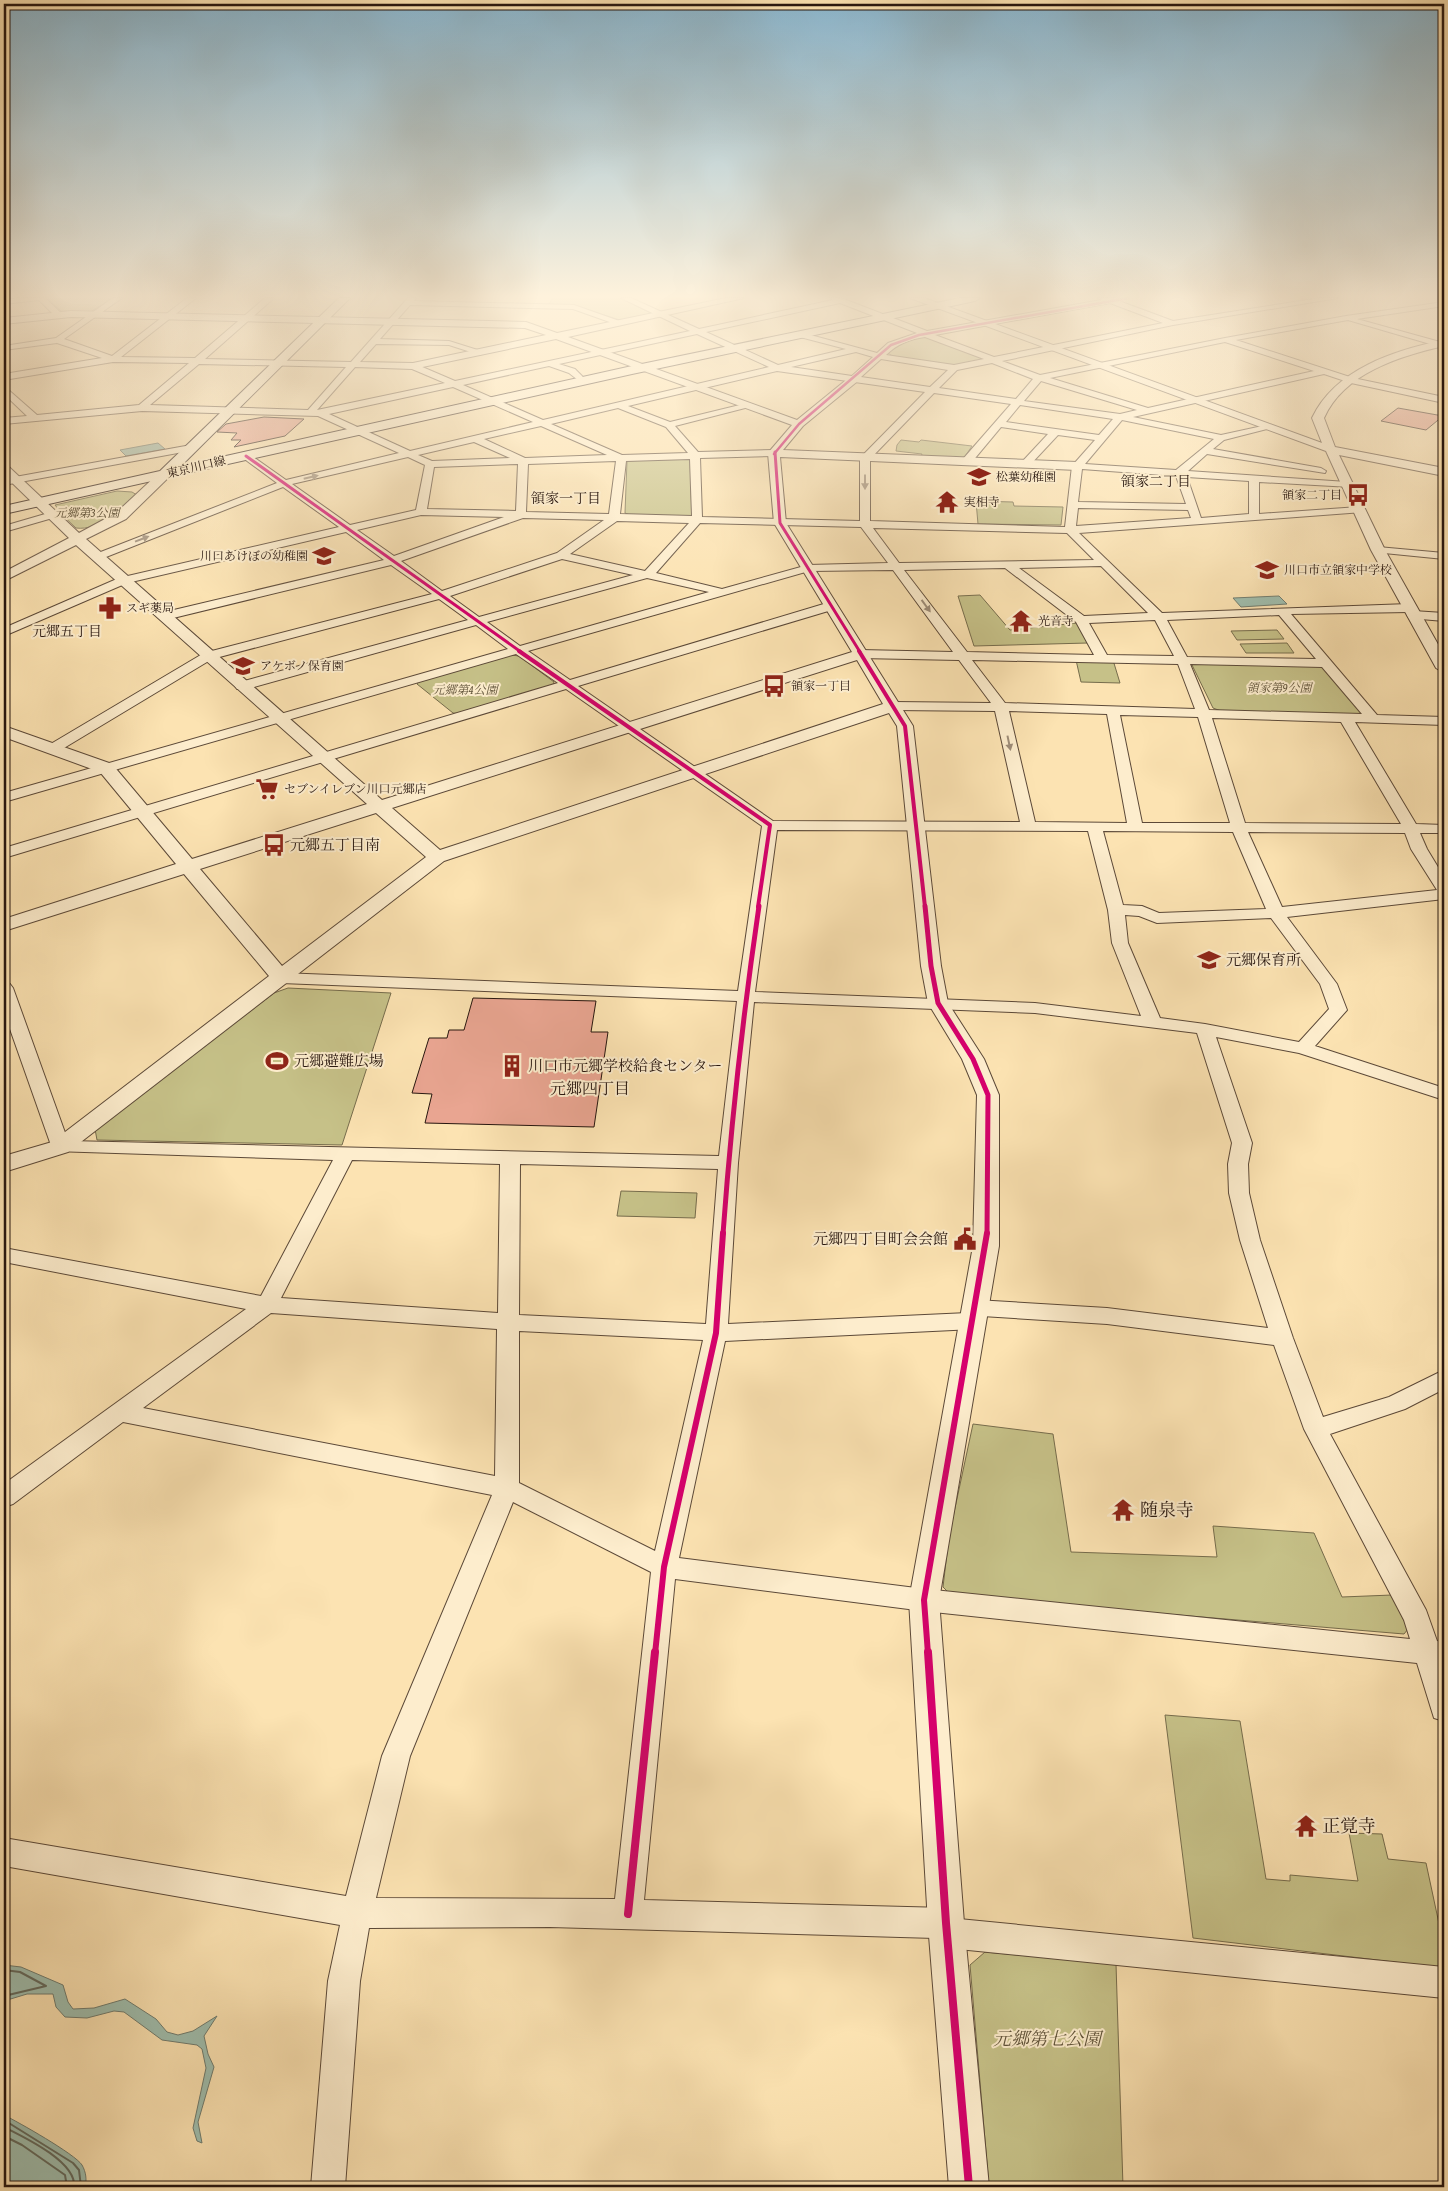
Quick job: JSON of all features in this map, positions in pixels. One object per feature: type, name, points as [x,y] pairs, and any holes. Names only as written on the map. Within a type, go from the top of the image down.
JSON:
[{"type":"main road","points":[[164,475],[240,400]]},
{"type":"main road","name":"東京川口線","points":[[4,510],[500,400]]},
{"type":"street","points":[[16,400],[35,418]]},
{"type":"street","points":[[142,408],[151,400]]},
{"type":"street","points":[[315,413],[325,400]]},
{"type":"street","points":[[4,421],[142,408],[315,413],[375,400]]},
{"type":"street","points":[[488,400],[621,458]]},
{"type":"street","points":[[97,557],[285,483],[637,400]]},
{"type":"street","points":[[732,400],[799,424]]},
{"type":"street","points":[[828,400],[799,424],[774,453],[780,523],[905,726],[918,827],[931,966],[938,1003],[974,1059],[988,1095],[988,1220],[975,1314],[924,1600],[947,1928],[969,2187]]},
{"type":"street","points":[[921,400],[865,458],[865,525],[1002,707],[1028,826]]},
{"type":"street","points":[[999,400],[1120,418],[1221,438]]},
{"type":"street","points":[[966,461],[1019,400]]},
{"type":"street","points":[[1113,400],[1146,410]]},
{"type":"street","points":[[1191,400],[1120,418],[1101,438],[1077,466],[1070,530],[1160,618],[1182,659],[1204,714],[1240,828],[1276,913],[1328,984],[1338,1010],[1303,1048]]},
{"type":"street","points":[[1193,400],[1330,449],[1444,472]]},
{"type":"street","points":[[1326,400],[1319,417],[1330,449],[1378,550],[1444,668]]},
{"type":"street","points":[[242,686],[650,574],[697,520],[695,455],[669,425],[618,405]]},
{"type":"street","points":[[669,425],[748,406]]},
{"type":"street","points":[[315,413],[361,431],[430,464],[774,453],[1077,466],[1347,485]]},
{"type":"street","points":[[998,424],[1101,438]]},
{"type":"street","points":[[1180,472],[1221,438],[1264,427]]},
{"type":"street","points":[[1025,464],[1055,432]]},
{"type":"street","points":[[474,438],[523,461]]},
{"type":"street","points":[[9,481],[192,448]]},
{"type":"street","points":[[1205,451],[1305,469],[1342,473]]},
{"type":"street","points":[[246,456],[350,528],[392,561],[518,650],[770,825],[1444,829]]},
{"type":"street","points":[[54,748],[208,656],[441,595],[561,555],[614,518],[621,458]]},
{"type":"street","points":[[521,515],[523,461]]},
{"type":"street","points":[[421,512],[430,464]]},
{"type":"street","points":[[4,469],[9,481],[52,515],[208,656],[281,717],[378,806],[437,856]]},
{"type":"street","points":[[1180,472],[1190,507],[1197,521]]},
{"type":"street","points":[[4,577],[79,540],[121,516],[164,475]]},
{"type":"street","points":[[1254,477],[1254,517]]},
{"type":"street","points":[[1072,505],[1190,507]]},
{"type":"street","points":[[4,632],[123,580],[421,512],[1070,530],[1359,510]]},
{"type":"street","points":[[4,529],[52,515]]},
{"type":"street","points":[[165,616],[392,561],[521,515]]},
{"type":"street","points":[[1378,550],[1444,556]]},
{"type":"street","points":[[561,555],[723,592]]},
{"type":"street","points":[[4,798],[281,717],[808,568],[1103,563]]},
{"type":"street","points":[[1008,565],[1081,620],[1102,658]]},
{"type":"street","points":[[4,853],[831,606]]},
{"type":"street","points":[[1282,611],[1373,719]]},
{"type":"street","points":[[1081,620],[1160,618],[1282,611],[1411,612],[1444,617]]},
{"type":"street","points":[[4,925],[860,654],[1326,663]]},
{"type":"street","points":[[60,1146],[281,978],[437,856],[893,706],[1002,707],[1444,721]]},
{"type":"street","points":[[1113,711],[1135,827]]},
{"type":"street","points":[[1346,718],[1411,830],[1418,849],[1444,889]]},
{"type":"street","points":[[4,730],[106,768],[281,978],[746,995],[1035,1008],[1152,1021],[1303,1048],[1444,1094]]},
{"type":"street","points":[[628,1914],[664,1567],[716,1333],[728,1163],[746,995],[770,825]]},
{"type":"street","points":[[1094,826],[1116,910],[1120,943],[1152,1021]]},
{"type":"street","points":[[1116,910],[1142,911],[1157,918],[1276,913],[1444,894]]},
{"type":"street","points":[[4,988],[60,1146]]},
{"type":"street","points":[[1205,1029],[1242,1143],[1238,1164],[1239,1192],[1250,1240],[1282,1338],[1316,1429],[1435,1652],[1444,1709]]},
{"type":"street","points":[[4,1164],[60,1146],[728,1163]]},
{"type":"street","points":[[4,1497],[122,1413],[267,1305],[346,1153]]},
{"type":"street","points":[[328,2187],[344,1981],[357,1913],[396,1756],[506,1488],[510,1158]]},
{"type":"street","points":[[4,1255],[267,1305],[507,1322],[716,1333],[975,1314],[1107,1316],[1282,1338]]},
{"type":"street","points":[[1316,1429],[1397,1403],[1444,1379]]},
{"type":"street","points":[[122,1413],[506,1488],[664,1567],[924,1600],[1435,1652]]},
{"type":"street","points":[[4,1852],[357,1913],[550,1912],[947,1928],[1444,1983]]},
{"type":"green space","points":[[901,440],[919,442],[921,440],[972,446],[964,458],[921,457],[922,454],[896,451],[897,445]]},
{"type":"green space","points":[[685,458],[690,460],[692,516],[630,515],[625,513],[627,461]]},
{"type":"green space","name":"元郷第3公園","points":[[117,491],[132,492],[137,495],[109,518],[101,523],[85,528],[76,528],[58,511],[55,505]]},
{"type":"green space","points":[[976,501],[1013,502],[1014,506],[1063,507],[1061,525],[978,524]]},
{"type":"green space","points":[[980,595],[1010,630],[1077,623],[1088,643],[974,646],[958,596]]},
{"type":"green space","points":[[1277,630],[1284,639],[1237,640],[1231,631]]},
{"type":"green space","points":[[1287,643],[1294,653],[1246,653],[1240,644]]},
{"type":"green space","name":"元郷第4公園","points":[[511,655],[519,656],[554,682],[552,687],[461,714],[453,713],[417,684],[419,681]]},
{"type":"green space","points":[[1076,660],[1113,660],[1120,683],[1081,682]]},
{"type":"green space","name":"領家第9公園","points":[[1198,663],[1315,665],[1325,668],[1362,712],[1357,715],[1221,711],[1213,708],[1192,665]]},
{"type":"green space","name":"元郷避難広場","points":[[288,988],[391,993],[342,1145],[97,1140],[95,1129],[274,993]]},
{"type":"green space","points":[[621,1191],[697,1193],[695,1218],[617,1216]]},
{"type":"green space","points":[[973,1424],[1053,1434],[1071,1552],[1217,1557],[1213,1526],[1314,1533],[1342,1597],[1392,1595],[1408,1629],[1404,1634],[952,1596],[943,1587],[949,1536]]},
{"type":"green space","points":[[1165,1715],[1240,1721],[1266,1879],[1290,1881],[1290,1875],[1358,1881],[1349,1833],[1382,1834],[1388,1859],[1426,1863],[1444,1947],[1444,1968],[1193,1938]]},
{"type":"green space","name":"元郷第七公園","points":[[985,1952],[1116,1964],[1123,2187],[989,2187],[970,1965]]},
{"type":"water","points":[[158,443],[165,449],[126,456],[120,450]]},
{"type":"water","points":[[1279,596],[1287,604],[1241,607],[1233,598]]},
{"type":"water","points":[[4,1965],[21,1967],[63,1985],[68,2002],[73,2009],[94,2008],[125,1999],[156,2019],[167,2032],[178,2035],[193,2031],[217,2016],[204,2036],[208,2054],[214,2067],[198,2122],[202,2143],[197,2141],[193,2128],[206,2068],[202,2049],[197,2045],[162,2040],[124,2012],[114,2011],[87,2018],[65,2017],[56,2007],[53,1994],[27,1994],[4,2001]]},
{"type":"water","points":[[4,2115],[46,2138],[77,2160],[84,2170],[85,2187],[4,2187]]},
{"type":"building","points":[[1398,408],[1443,416],[1426,430],[1381,421]]},
{"type":"building","points":[[264,417],[304,419],[285,436],[234,447],[241,440],[231,440],[237,433],[217,432],[226,424]]},
{"type":"building","name":"川口市元郷学校給食センター","points":[[473,998],[596,1001],[591,1032],[608,1032],[594,1127],[425,1123],[432,1094],[412,1093],[429,1038],[447,1038],[449,1030],[464,1030]]},
{"type":"cycle path","points":[[827,400],[799,424],[774,453],[780,523],[905,726],[918,832],[931,966],[938,1003],[973,1059],[988,1095],[988,1220],[986,1246],[924,1600],[946,1923],[969,2187]]},
{"type":"cycle path","points":[[246,456],[518,650],[770,825],[746,995],[728,1163],[716,1333],[664,1567],[628,1914]]},
{"type":"place","name":"松葉幼稚園","points":[[979,477]]},
{"type":"place","name":"領家二丁目","points":[[1358,495]]},
{"type":"place","name":"実相寺","points":[[947,502]]},
{"type":"place","name":"川口あけぼの幼稚園","points":[[324,556]]},
{"type":"place","name":"川口市立領家中学校","points":[[1267,570]]},
{"type":"place","name":"スギ薬局","points":[[110,608]]},
{"type":"place","name":"光音寺","points":[[1021,621]]},
{"type":"place","name":"アケボノ保育園","points":[[243,666]]},
{"type":"place","name":"領家一丁目","points":[[774,686]]},
{"type":"place","name":"セブンイレブン川口元郷店","points":[[267,789]]},
{"type":"place","name":"元郷五丁目南","points":[[274,845]]},
{"type":"place","name":"元郷保育所","points":[[1209,960]]},
{"type":"place","name":"元郷避難広場","points":[[277,1061]]},
{"type":"place","name":"川口市元郷学校給食センター","points":[[512,1066]]},
{"type":"place","name":"元郷四丁目町会会館","points":[[965,1239]]},
{"type":"place","name":"随泉寺","points":[[1123,1510]]},
{"type":"place","name":"正覚寺","points":[[1306,1826]]},
{"type":"district","name":"領家二丁目","points":[[1156,481]]},
{"type":"district","name":"領家一丁目","points":[[566,498]]},
{"type":"district","name":"元郷五丁目","points":[[67,631]]},
{"type":"district","name":"元郷四丁目","points":[[590,1088]]}]
